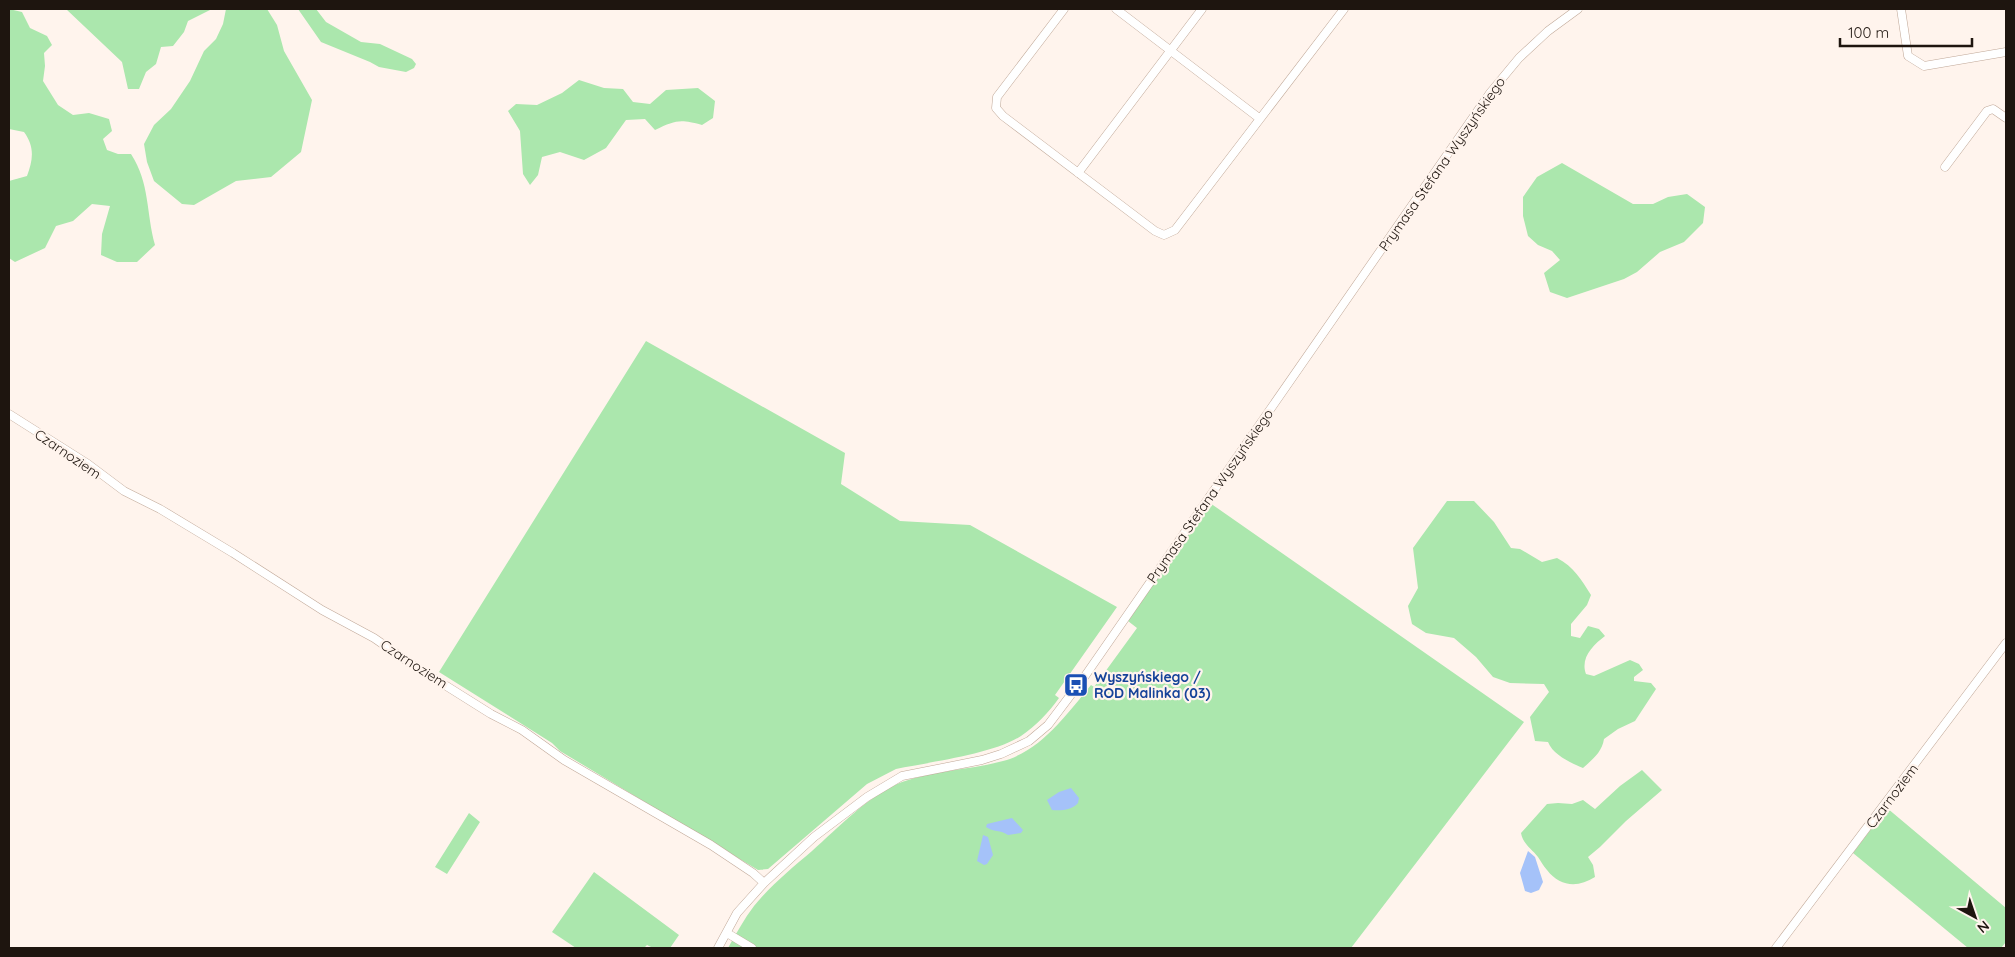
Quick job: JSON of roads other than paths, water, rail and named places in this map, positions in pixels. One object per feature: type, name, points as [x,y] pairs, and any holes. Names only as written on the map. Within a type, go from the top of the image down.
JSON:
[{"type":"street","points":[[1064,9],[997,97],[996,108],[1003,116],[1078,173],[1155,231],[1164,235],[1175,230],[1344,9]]},
{"type":"street","points":[[1116,9],[1259,118]]},
{"type":"street","points":[[1078,173],[1202,9]]},
{"type":"street","name":"Prymasa Stefana Wyszyńskiego","points":[[764,882],[814,837],[889,782],[902,776],[963,765],[1001,754],[1029,742],[1048,726],[1490,93],[1519,58],[1548,31],[1578,9]]},
{"type":"street","points":[[1901,9],[1908,56],[1924,66],[2006,52]]},
{"type":"street","points":[[1945,167],[1987,110],[1993,109],[2006,118]]},
{"type":"street","name":"Czarnoziem","points":[[9,414],[88,464],[124,491],[160,509],[322,610],[374,638],[491,714],[522,730],[564,760],[711,845],[764,882]]},
{"type":"street","name":"Czarnoziem","points":[[1776,948],[2006,643]]},
{"type":"street","points":[[718,948],[737,913],[764,882]]},
{"type":"street","points":[[727,933],[752,948]]},
{"type":"water","points":[[1071,788],[1079,798],[1078,803],[1066,810],[1052,810],[1047,800],[1059,792]]},
{"type":"water","points":[[1012,818],[1023,830],[1021,833],[1008,835],[986,827],[987,824]]},
{"type":"water","points":[[983,835],[988,837],[993,855],[987,864],[984,865],[977,861]]},
{"type":"water","points":[[1528,851],[1535,857],[1543,882],[1539,890],[1531,893],[1525,891],[1520,873]]},
{"type":"place","name":"Wyszyńskiego / ROD Malinka (03)","points":[[1076,685]]}]
